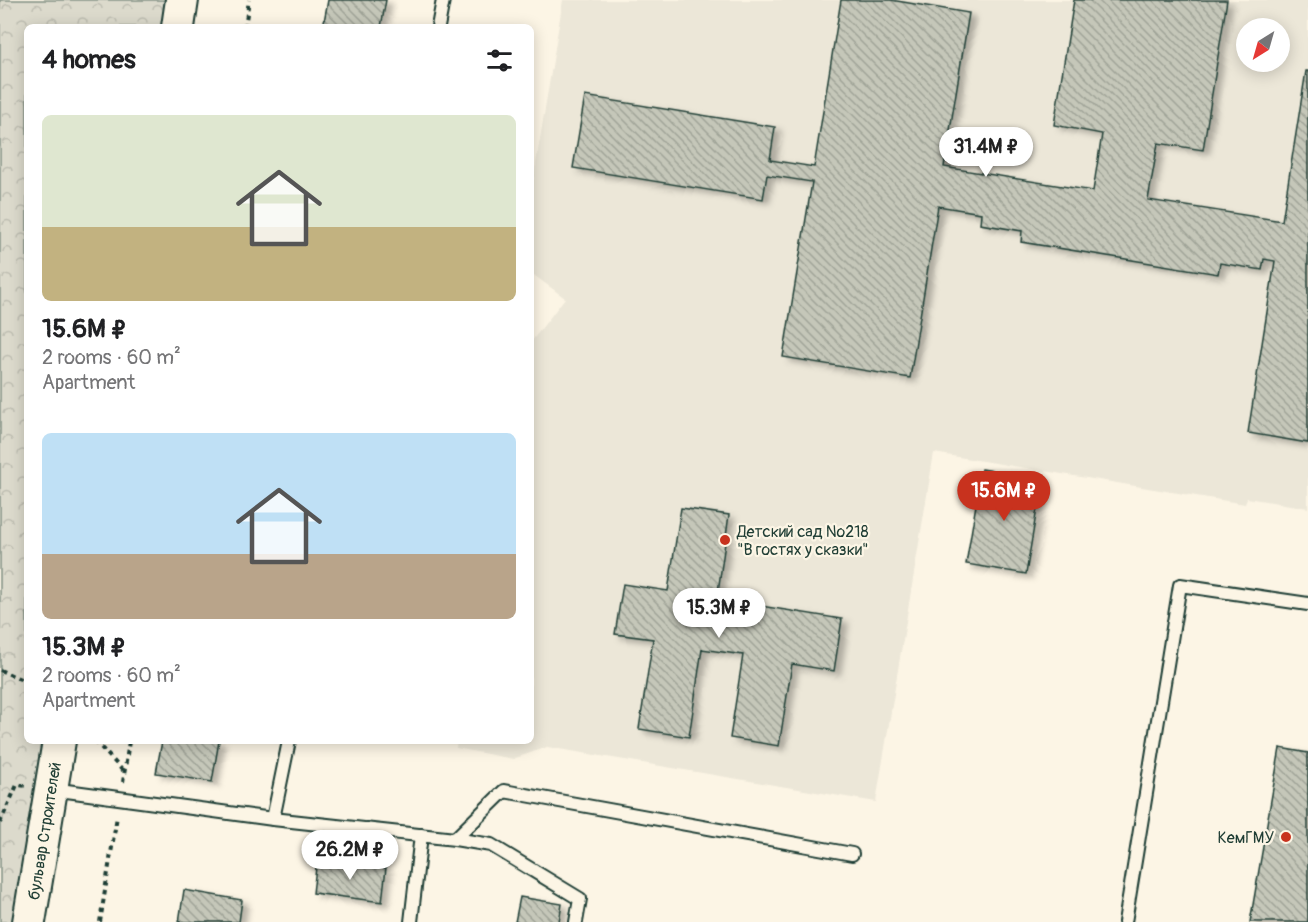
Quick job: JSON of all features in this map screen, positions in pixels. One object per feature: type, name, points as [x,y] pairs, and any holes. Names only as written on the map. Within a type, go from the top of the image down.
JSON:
[{"type":"street","points":[[178,24],[182,0]]},
{"type":"street","name":"бульвар Строителей","points":[[29,922],[58,744]]},
{"type":"lane","points":[[439,24],[443,0]]},
{"type":"lane","points":[[1125,922],[1180,585],[1308,604]]},
{"type":"lane","points":[[273,819],[289,744]]},
{"type":"lane","points":[[51,789],[491,845],[580,899],[576,922]]},
{"type":"lane","points":[[455,839],[504,791],[852,854]]},
{"type":"lane","points":[[411,922],[422,835]]},
{"type":"path","points":[[245,24],[249,0]]},
{"type":"path","points":[[0,670],[24,681]]},
{"type":"path","points":[[98,744],[124,772]]},
{"type":"path","points":[[100,922],[129,744]]},
{"type":"shaded area","points":[[563,0],[1308,0],[1308,508],[1247,498],[1245,504],[934,453],[876,802],[547,747],[513,759],[456,748],[457,744],[534,744],[534,338],[565,298],[534,275],[534,175]]},
{"type":"green space","points":[[0,0],[182,0],[178,24],[24,24],[24,744],[59,744],[30,922],[0,922]]},
{"type":"building","points":[[328,0],[386,0],[382,24],[324,24]]},
{"type":"building","points":[[841,0],[891,0],[969,13],[944,167],[1093,191],[1102,134],[1054,125],[1074,0],[1227,0],[1203,150],[1158,143],[1148,200],[1282,221],[1306,71],[1308,71],[1308,443],[1248,433],[1275,261],[1264,259],[1262,270],[1220,263],[1218,274],[1021,242],[1022,231],[980,224],[981,213],[938,206],[910,378],[783,357],[812,182],[767,175],[763,199],[573,168],[585,96],[775,127],[770,160],[814,167]]},
{"type":"building","points":[[982,469],[1042,479],[1026,574],[966,564]]},
{"type":"building","points":[[681,508],[729,515],[717,599],[842,619],[834,671],[792,664],[779,746],[730,738],[743,655],[702,649],[689,737],[639,729],[653,639],[615,634],[623,584],[668,591]]},
{"type":"building","points":[[161,744],[218,744],[212,782],[156,773]]},
{"type":"building","name":"КемГМУ","points":[[1280,748],[1308,753],[1308,922],[1250,922]]},
{"type":"building","points":[[317,859],[386,868],[382,902],[313,893]]},
{"type":"building","points":[[184,890],[242,900],[239,922],[179,922]]},
{"type":"building","points":[[520,897],[562,904],[559,922],[515,922]]},
{"type":"place","name":"Детский сад №218 \"В гостях у сказки\"","points":[[725,540]]},
{"type":"place","name":"КемГМУ","points":[[1286,837]]}]
